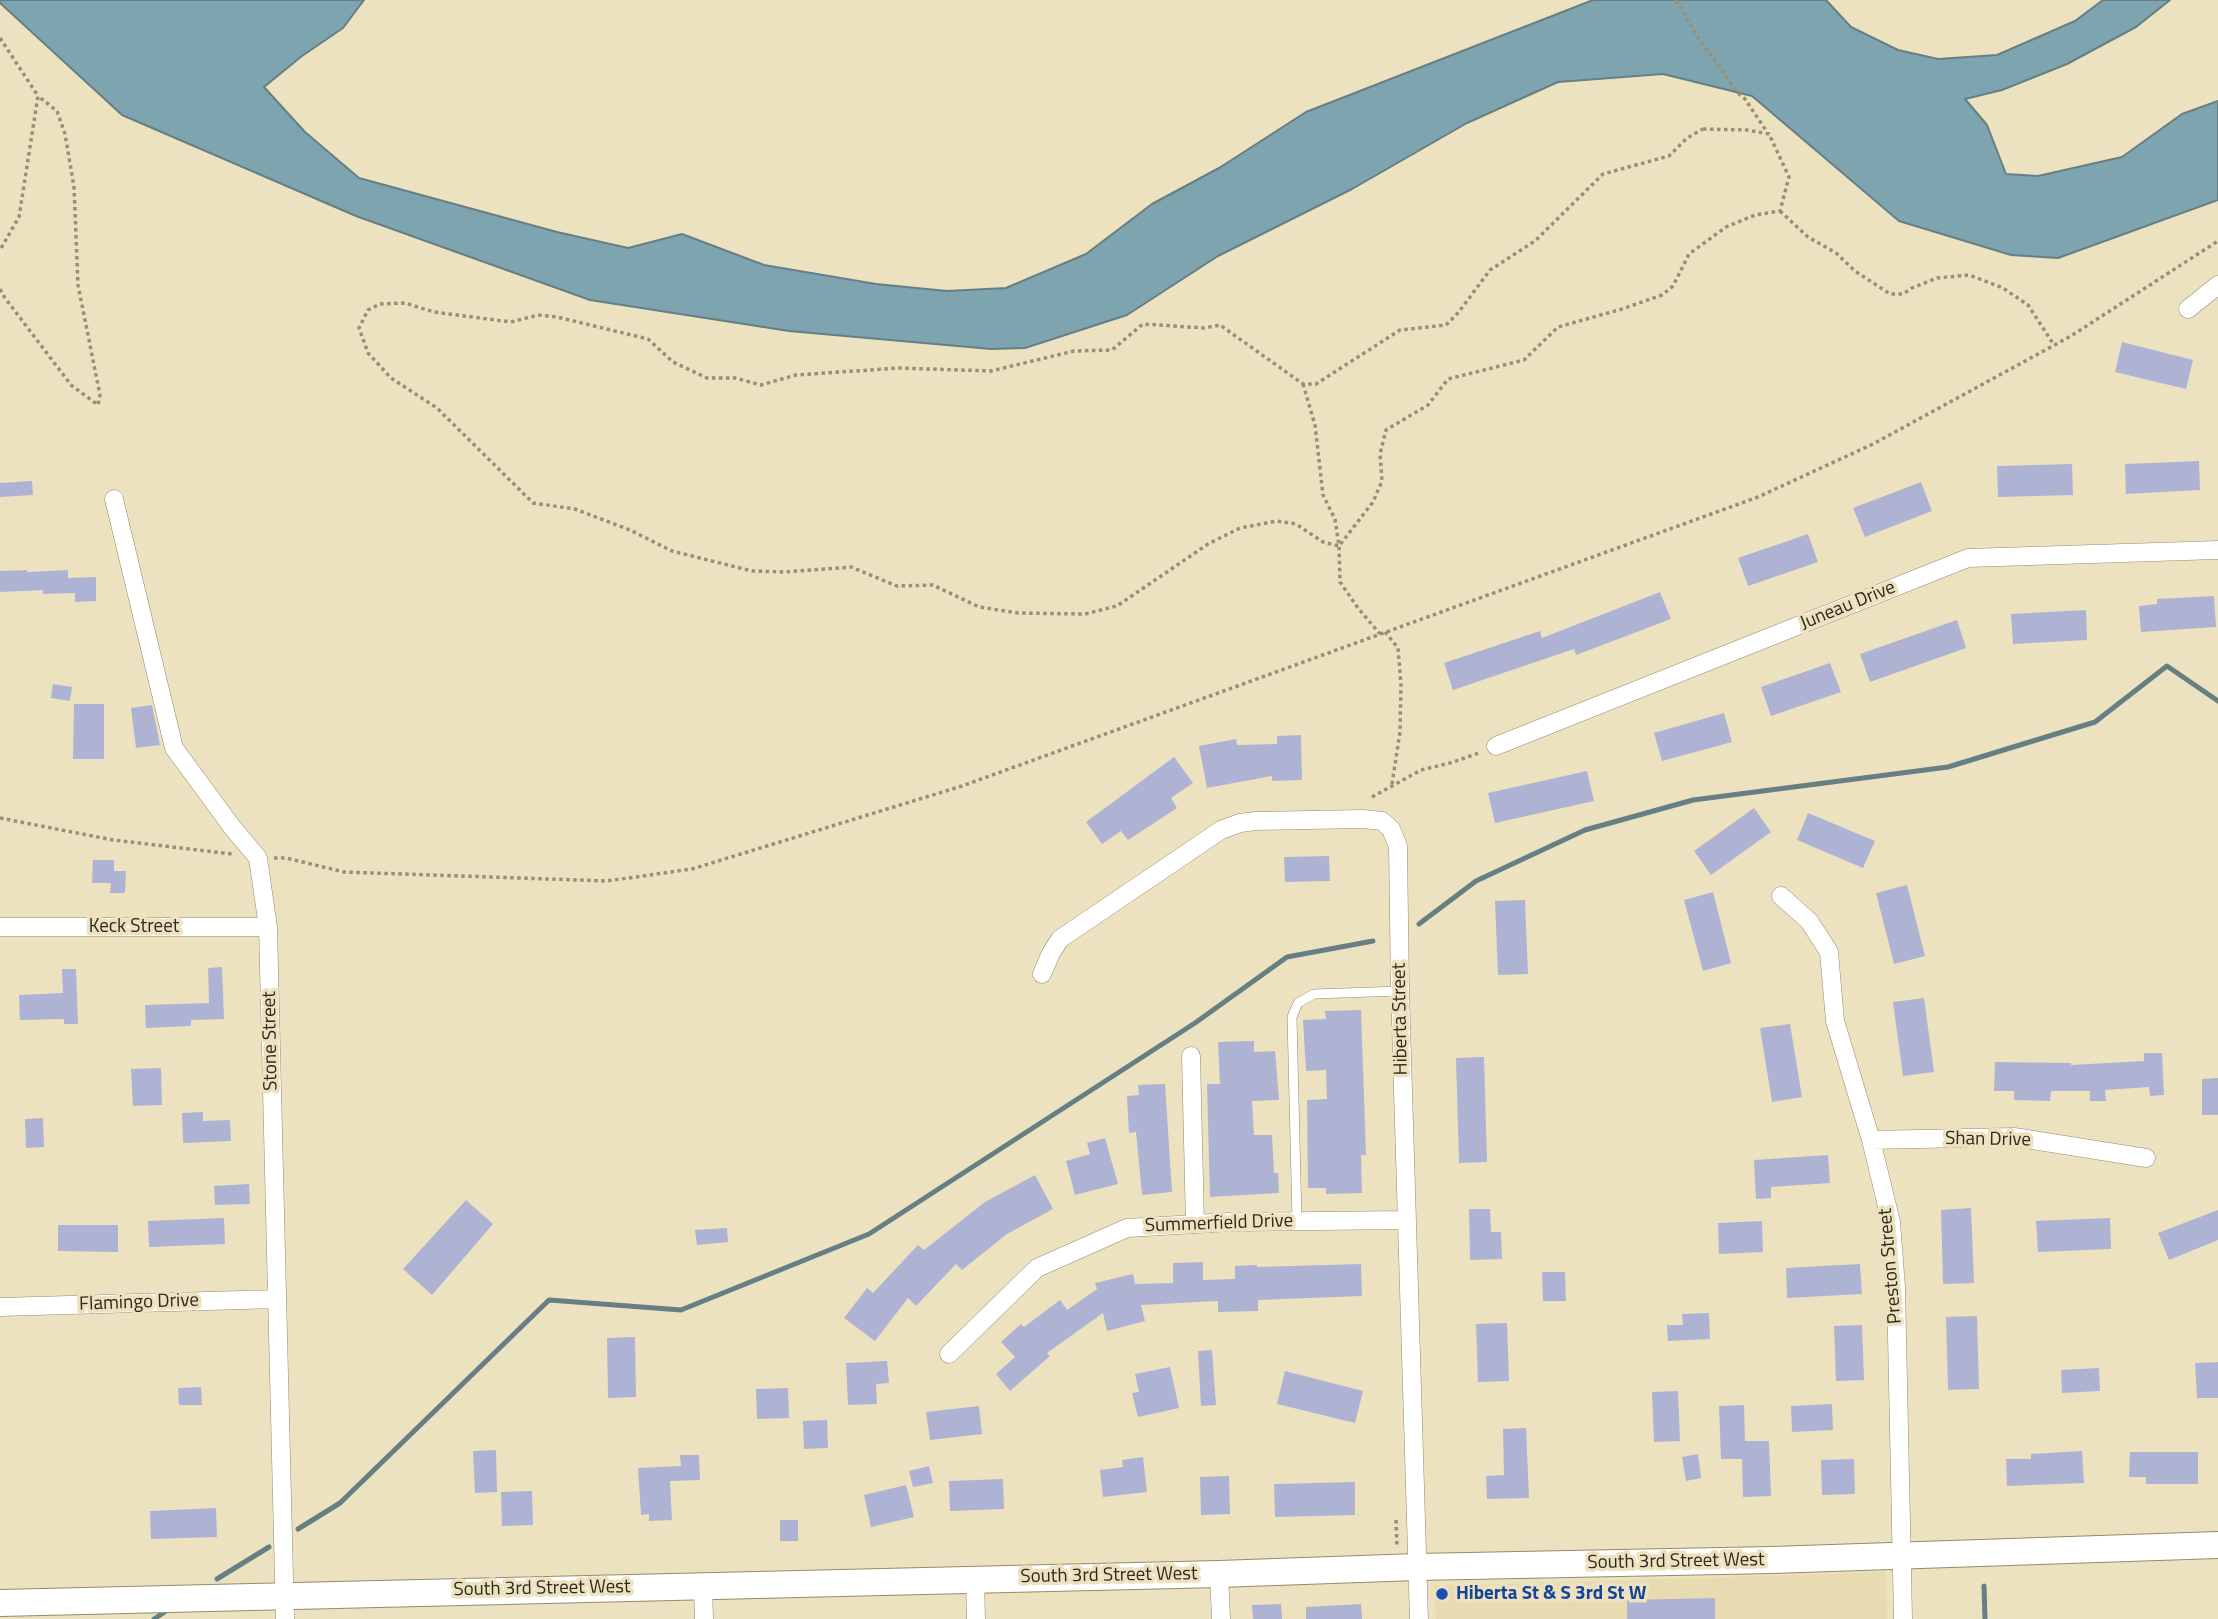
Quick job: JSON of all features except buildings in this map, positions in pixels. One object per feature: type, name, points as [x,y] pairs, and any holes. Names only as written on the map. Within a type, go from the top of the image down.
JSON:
[{"type":"street","points":[[2188,309],[2218,285]]},
{"type":"street","points":[[114,499],[174,748],[258,858]]},
{"type":"street","name":"Juneau Drive","points":[[1496,746],[1968,558],[2218,550]]},
{"type":"street","name":"Hiberta Street","points":[[1042,974],[1060,939],[1221,830],[1256,821],[1374,820],[1382,821],[1391,829],[1398,846],[1419,1619]]},
{"type":"street","name":"Stone Street","points":[[258,858],[268,927],[285,1607]]},
{"type":"street","name":"Preston Street","points":[[1781,896],[1809,921],[1829,952],[1835,1021],[1871,1140],[1891,1222],[1896,1287],[1903,1619]]},
{"type":"street","name":"Keck Street","points":[[0,927],[268,927]]},
{"type":"street","points":[[1191,1056],[1195,1224]]},
{"type":"street","name":"Shan Drive","points":[[1871,1140],[2014,1137],[2146,1158]]},
{"type":"street","name":"Summerfield Drive","points":[[949,1354],[1037,1268],[1127,1228],[1297,1221],[1407,1220]]},
{"type":"street","name":"Flamingo Drive","points":[[0,1307],[277,1299]]},
{"type":"street","name":"South 3rd Street West","points":[[0,1603],[285,1607],[702,1585],[1759,1560],[2218,1545]]},
{"type":"street","points":[[1219,1574],[1221,1619]]},
{"type":"street","points":[[975,1578],[976,1619]]},
{"type":"street","points":[[702,1585],[704,1619]]},
{"type":"lane","points":[[1297,1221],[1292,1017],[1298,1003],[1314,994],[1400,991]]},
{"type":"path","points":[[1676,0],[1696,34],[1769,134],[1789,177],[1780,211]]},
{"type":"path","points":[[0,38],[38,96],[57,111],[65,134],[74,187],[78,285],[100,395],[98,405],[71,385],[0,289]]},
{"type":"path","points":[[0,250],[19,217],[38,96]]},
{"type":"path","points":[[1339,546],[1323,542],[1297,524],[1277,521],[1240,528],[1208,544],[1117,606],[1085,614],[1018,613],[979,607],[933,584],[897,586],[851,567],[785,572],[752,571],[672,551],[630,530],[575,509],[533,503],[438,408],[391,378],[368,353],[359,328],[368,310],[380,304],[405,303],[434,312],[511,322],[538,315],[557,317],[648,339],[673,362],[707,378],[735,378],[761,385],[796,375],[899,368],[991,371],[1073,351],[1112,349],[1143,324],[1203,328],[1220,325],[1303,384],[1316,384],[1400,330],[1446,325],[1490,270],[1535,241],[1603,174],[1669,156],[1687,138],[1703,129],[1747,130],[1769,134]]},
{"type":"path","points":[[1780,211],[1808,237],[1836,253],[1856,271],[1890,294],[1903,295],[1912,288],[1937,278],[1969,275],[2003,288],[2028,305],[2054,345]]},
{"type":"path","points":[[1339,546],[1373,502],[1382,481],[1380,454],[1386,430],[1428,405],[1448,379],[1524,360],[1558,327],[1662,295],[1672,286],[1689,254],[1726,227],[1755,215],[1780,211]]},
{"type":"path","points":[[0,818],[113,840],[258,858],[286,858],[344,872],[607,880],[692,869],[961,786],[1758,496],[1873,444],[2054,345],[2218,241]]},
{"type":"path","points":[[1303,384],[1315,425],[1323,495],[1335,519],[1340,582],[1358,608],[1398,648],[1401,685],[1400,733],[1392,784]]},
{"type":"path","points":[[1372,797],[1421,770],[1450,764],[1496,746]]},
{"type":"shaded area","points":[[1886,1572],[1887,1619],[1436,1619],[1434,1586]]},
{"type":"water","points":[[0,0],[364,0],[343,28],[264,87],[305,132],[359,178],[557,232],[628,248],[682,234],[764,265],[876,284],[947,291],[1006,288],[1086,254],[1152,204],[1219,168],[1306,112],[1593,0],[1826,0],[1851,27],[1898,50],[1938,59],[1997,55],[2075,21],[2103,0],[2170,0],[2136,27],[2067,64],[2002,90],[1965,99],[1987,125],[2006,174],[2038,176],[2122,157],[2182,114],[2218,101],[2218,200],[2058,258],[2011,255],[1899,221],[1752,96],[1663,74],[1558,82],[1467,123],[1352,189],[1218,256],[1127,315],[1025,348],[991,349],[789,331],[590,300],[356,216],[122,115],[0,3]]},
{"type":"waterway","points":[[1419,924],[1476,881],[1585,830],[1693,800],[1948,767],[2095,722],[2167,666],[2218,701]]},
{"type":"waterway","points":[[298,1529],[340,1503],[549,1300],[681,1310],[869,1234],[1195,1023],[1287,957],[1373,941]]},
{"type":"waterway","points":[[217,1579],[269,1547]]},
{"type":"waterway","points":[[1984,1586],[1985,1619]]},
{"type":"waterway","points":[[154,1619],[166,1611]]},
{"type":"place","name":"Hiberta St & S 3rd St W","points":[[1442,1594]]}]
